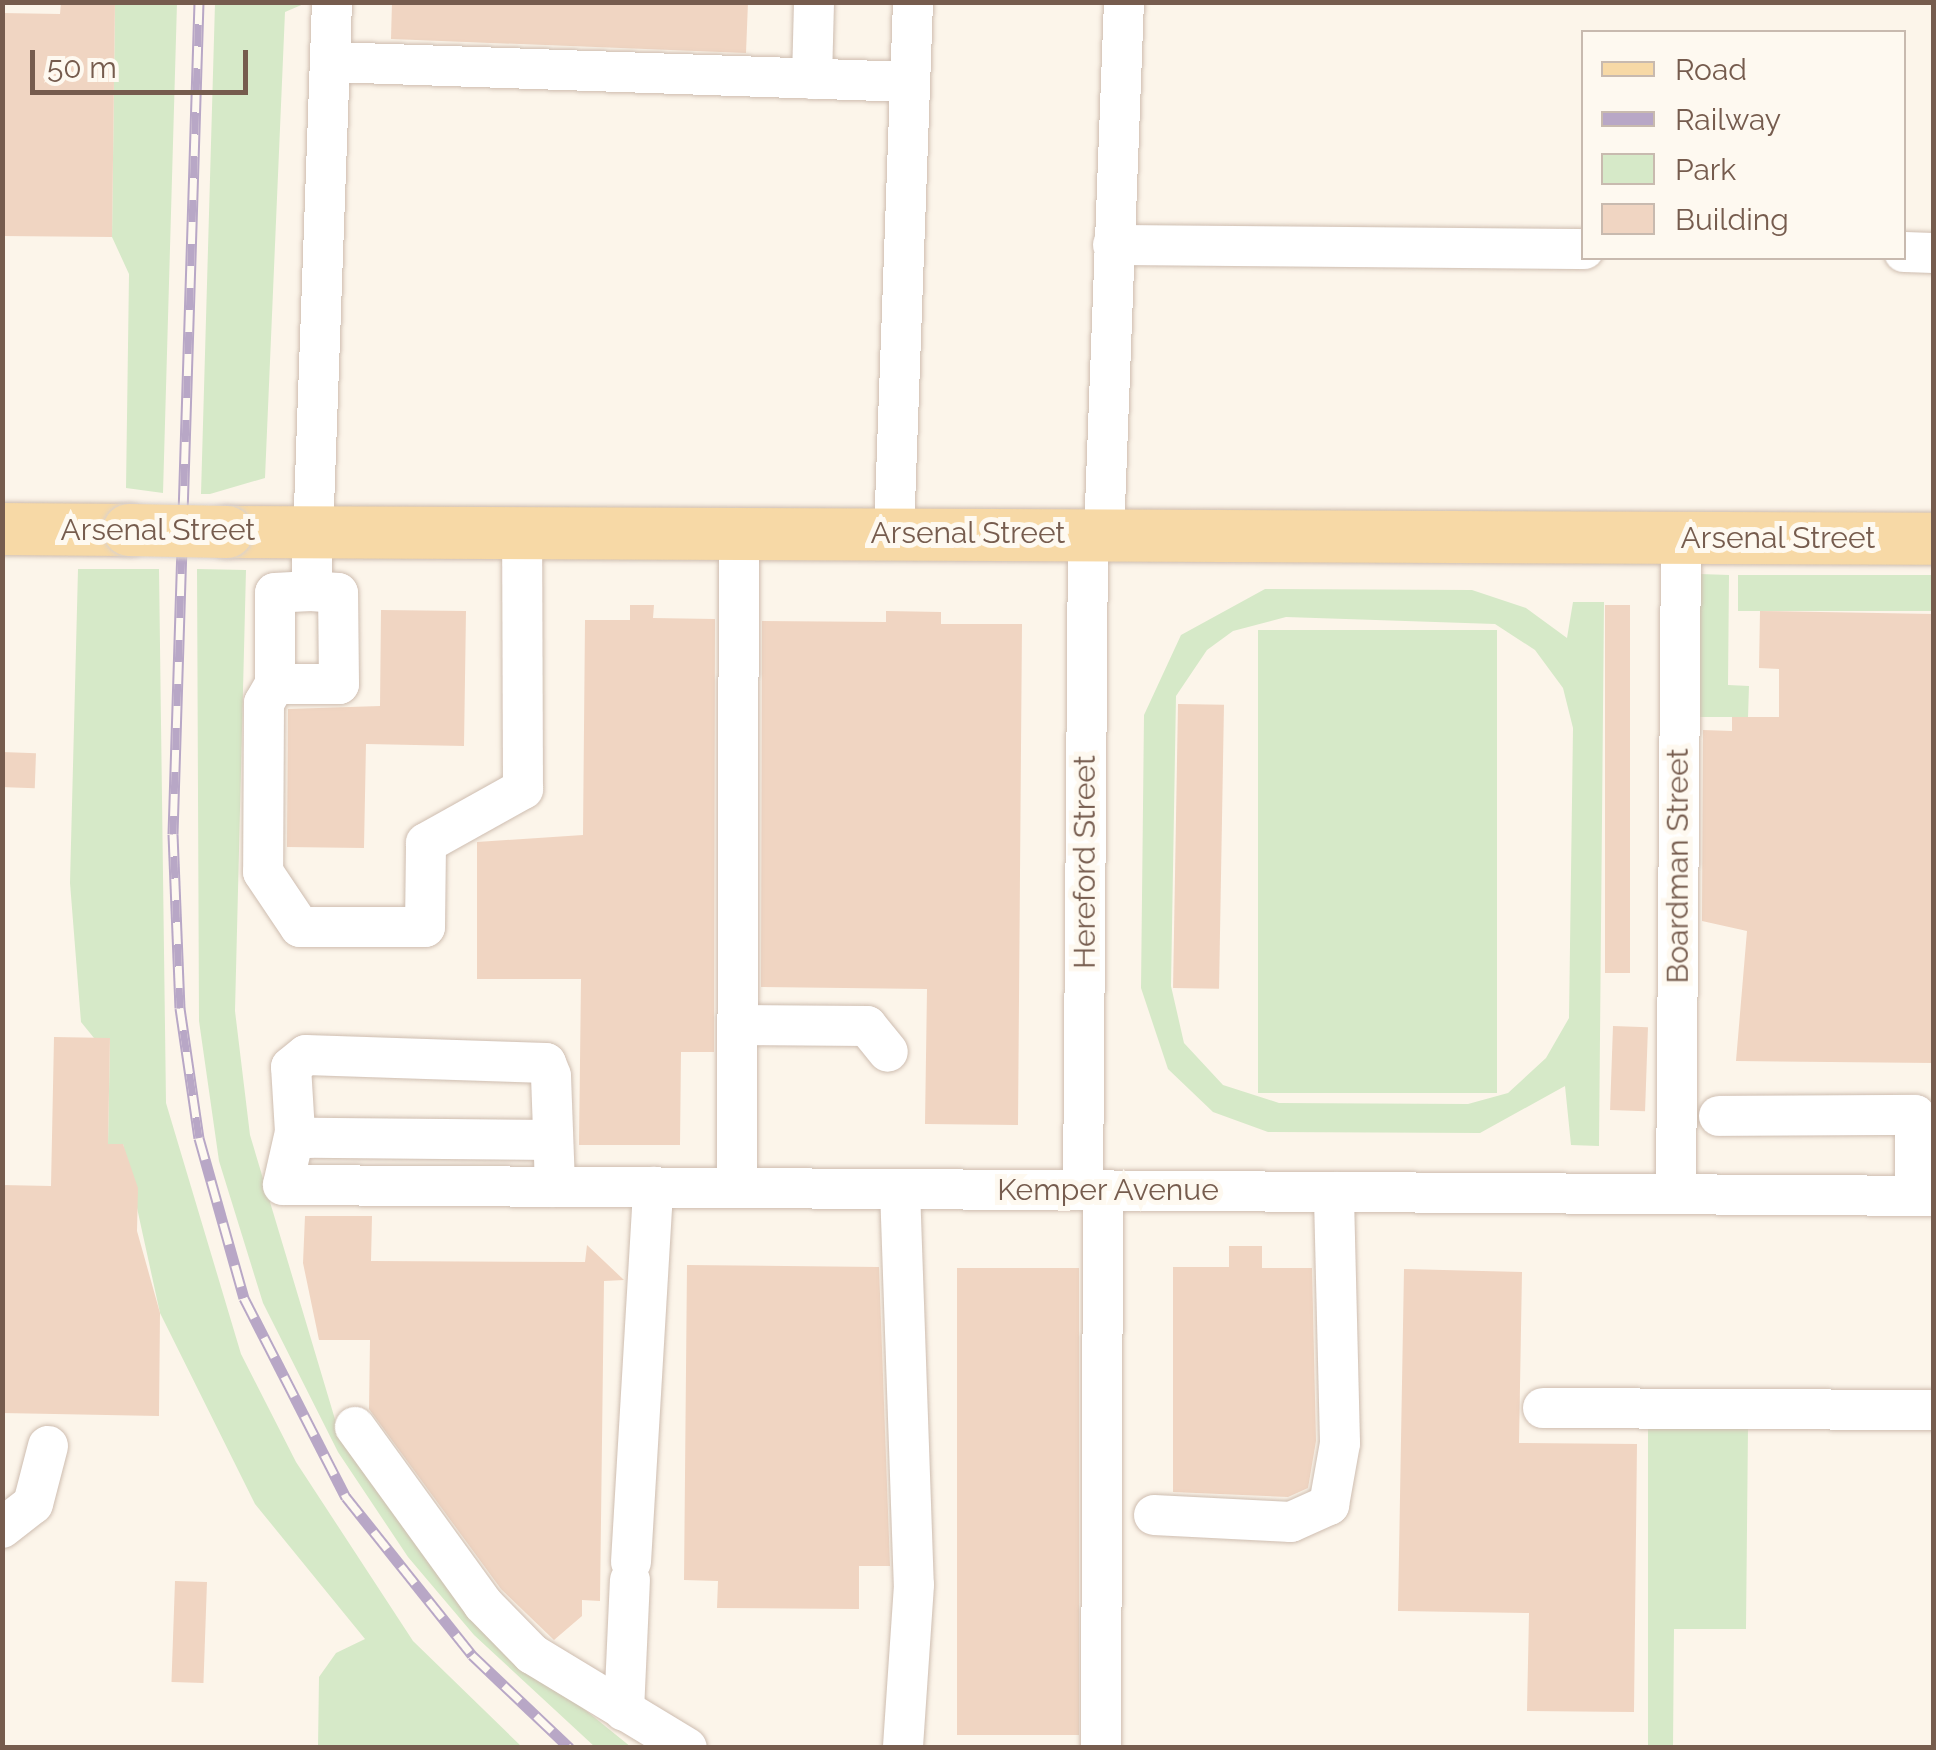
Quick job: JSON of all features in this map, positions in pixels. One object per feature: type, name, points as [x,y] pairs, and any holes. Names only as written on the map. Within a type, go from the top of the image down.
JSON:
[{"type":"main road","name":"Arsenal Street","points":[[2,529],[1934,539]]},
{"type":"street","points":[[311,592],[332,2]]},
{"type":"street","points":[[812,79],[814,2]]},
{"type":"street","points":[[894,533],[912,2]]},
{"type":"street","name":"Hereford Street","points":[[1101,1748],[1093,1190],[1096,534],[1124,2]]},
{"type":"street","points":[[332,62],[910,82]]},
{"type":"street","points":[[1113,245],[1581,249]]},
{"type":"street","points":[[1906,252],[1934,252]]},
{"type":"street","points":[[275,684],[338,684],[338,592],[275,592],[275,684],[264,703],[264,872],[300,927],[425,927],[426,842],[523,789],[522,530]]},
{"type":"street","points":[[737,1188],[740,532]]},
{"type":"street","name":"Boardman Street","points":[[1676,1194],[1681,538]]},
{"type":"street","points":[[737,1025],[868,1026],[888,1052]]},
{"type":"street","points":[[553,1140],[295,1132],[287,1092],[291,1067],[306,1055],[531,1059],[551,1076],[555,1187]]},
{"type":"street","points":[[1719,1116],[1916,1115],[1924,1196]]},
{"type":"street","name":"Kemper Avenue","points":[[295,1132],[283,1185],[1924,1196]]},
{"type":"street","points":[[624,1712],[653,1187]]},
{"type":"street","points":[[903,1748],[914,1586],[912,1189]]},
{"type":"street","points":[[1154,1516],[1291,1522],[1329,1505],[1340,1443],[1334,1192]]},
{"type":"street","points":[[1543,1408],[1934,1410]]},
{"type":"street","points":[[355,1426],[482,1604],[532,1654],[687,1748]]},
{"type":"street","points":[[2,1528],[33,1504],[48,1446]]},
{"type":"green space","points":[[115,3],[177,3],[163,493],[126,488],[129,274],[112,237]]},
{"type":"green space","points":[[215,3],[306,3],[285,12],[265,478],[201,494]]},
{"type":"green space","points":[[78,569],[159,569],[166,1103],[241,1354],[296,1462],[413,1641],[522,1747],[318,1747],[319,1677],[336,1653],[365,1639],[255,1504],[160,1313],[123,1144],[108,1144],[110,1039],[94,1038],[81,1022],[70,883]]},
{"type":"green space","points":[[197,569],[246,570],[235,1011],[250,1135],[337,1426],[490,1633],[631,1747],[595,1747],[474,1635],[408,1557],[338,1452],[263,1303],[219,1161],[199,1021]]},
{"type":"green space","points":[[1700,574],[1729,575],[1728,685],[1749,686],[1748,717],[1698,717]]},
{"type":"green space","points":[[1738,575],[1933,575],[1933,611],[1738,611]]},
{"type":"green space","points":[[1265,589],[1472,590],[1526,608],[1567,638],[1573,602],[1604,602],[1599,1146],[1571,1145],[1565,1086],[1480,1133],[1268,1132],[1213,1112],[1168,1069],[1141,988],[1144,715],[1181,635]],"holes":[[[1286,617],[1495,624],[1535,650],[1563,688],[1573,728],[1569,1018],[1546,1058],[1508,1093],[1468,1104],[1279,1103],[1223,1085],[1184,1043],[1171,986],[1176,696],[1207,650],[1233,631]]]},
{"type":"green space","points":[[1258,630],[1497,630],[1497,1093],[1258,1093]]},
{"type":"green space","points":[[1648,1425],[1748,1427],[1746,1629],[1674,1629],[1673,1747],[1648,1747]]},
{"type":"building","points":[[61,2],[115,2],[112,237],[2,236],[2,13],[60,14]]},
{"type":"building","points":[[392,2],[748,2],[746,53],[391,39]]},
{"type":"building","points":[[630,605],[654,605],[653,618],[715,619],[714,1052],[681,1052],[680,1145],[579,1145],[581,979],[477,979],[477,842],[583,835],[585,620],[630,620]]},
{"type":"building","points":[[1605,605],[1630,605],[1630,973],[1605,973]]},
{"type":"building","points":[[381,610],[466,611],[464,746],[366,744],[364,848],[287,847],[288,709],[380,706]]},
{"type":"building","points":[[886,611],[941,612],[941,624],[1022,624],[1018,1125],[925,1124],[927,989],[761,987],[762,621],[886,622]]},
{"type":"building","points":[[1760,611],[1934,614],[1934,1063],[1736,1061],[1747,931],[1702,921],[1703,730],[1732,731],[1732,717],[1779,717],[1779,669],[1759,668]]},
{"type":"building","points":[[1178,704],[1224,705],[1219,989],[1173,988]]},
{"type":"building","points":[[2,752],[36,753],[35,788],[2,787]]},
{"type":"building","points":[[1613,1026],[1648,1027],[1645,1111],[1610,1110]]},
{"type":"building","points":[[54,1037],[110,1038],[108,1144],[123,1144],[138,1188],[137,1231],[160,1313],[159,1416],[2,1413],[2,1185],[51,1186]]},
{"type":"building","points":[[305,1216],[372,1216],[371,1261],[585,1262],[587,1245],[624,1280],[604,1281],[600,1601],[582,1600],[582,1616],[554,1640],[501,1589],[369,1409],[370,1340],[319,1340],[303,1263]]},
{"type":"building","points":[[1229,1246],[1262,1246],[1262,1268],[1312,1268],[1316,1441],[1308,1488],[1288,1497],[1173,1492],[1173,1267],[1229,1267]]},
{"type":"building","points":[[687,1265],[879,1267],[890,1566],[859,1566],[859,1609],[717,1608],[718,1581],[684,1580]]},
{"type":"building","points":[[957,1268],[1079,1268],[1079,1735],[957,1735]]},
{"type":"building","points":[[1404,1269],[1522,1272],[1519,1443],[1637,1444],[1634,1712],[1527,1711],[1529,1613],[1398,1611]]},
{"type":"building","points":[[175,1581],[207,1582],[203,1683],[171,1682]]},
{"type":"railway","points":[[199,2],[173,834],[180,1008],[199,1138],[244,1298],[346,1497],[472,1655],[570,1748]]}]
